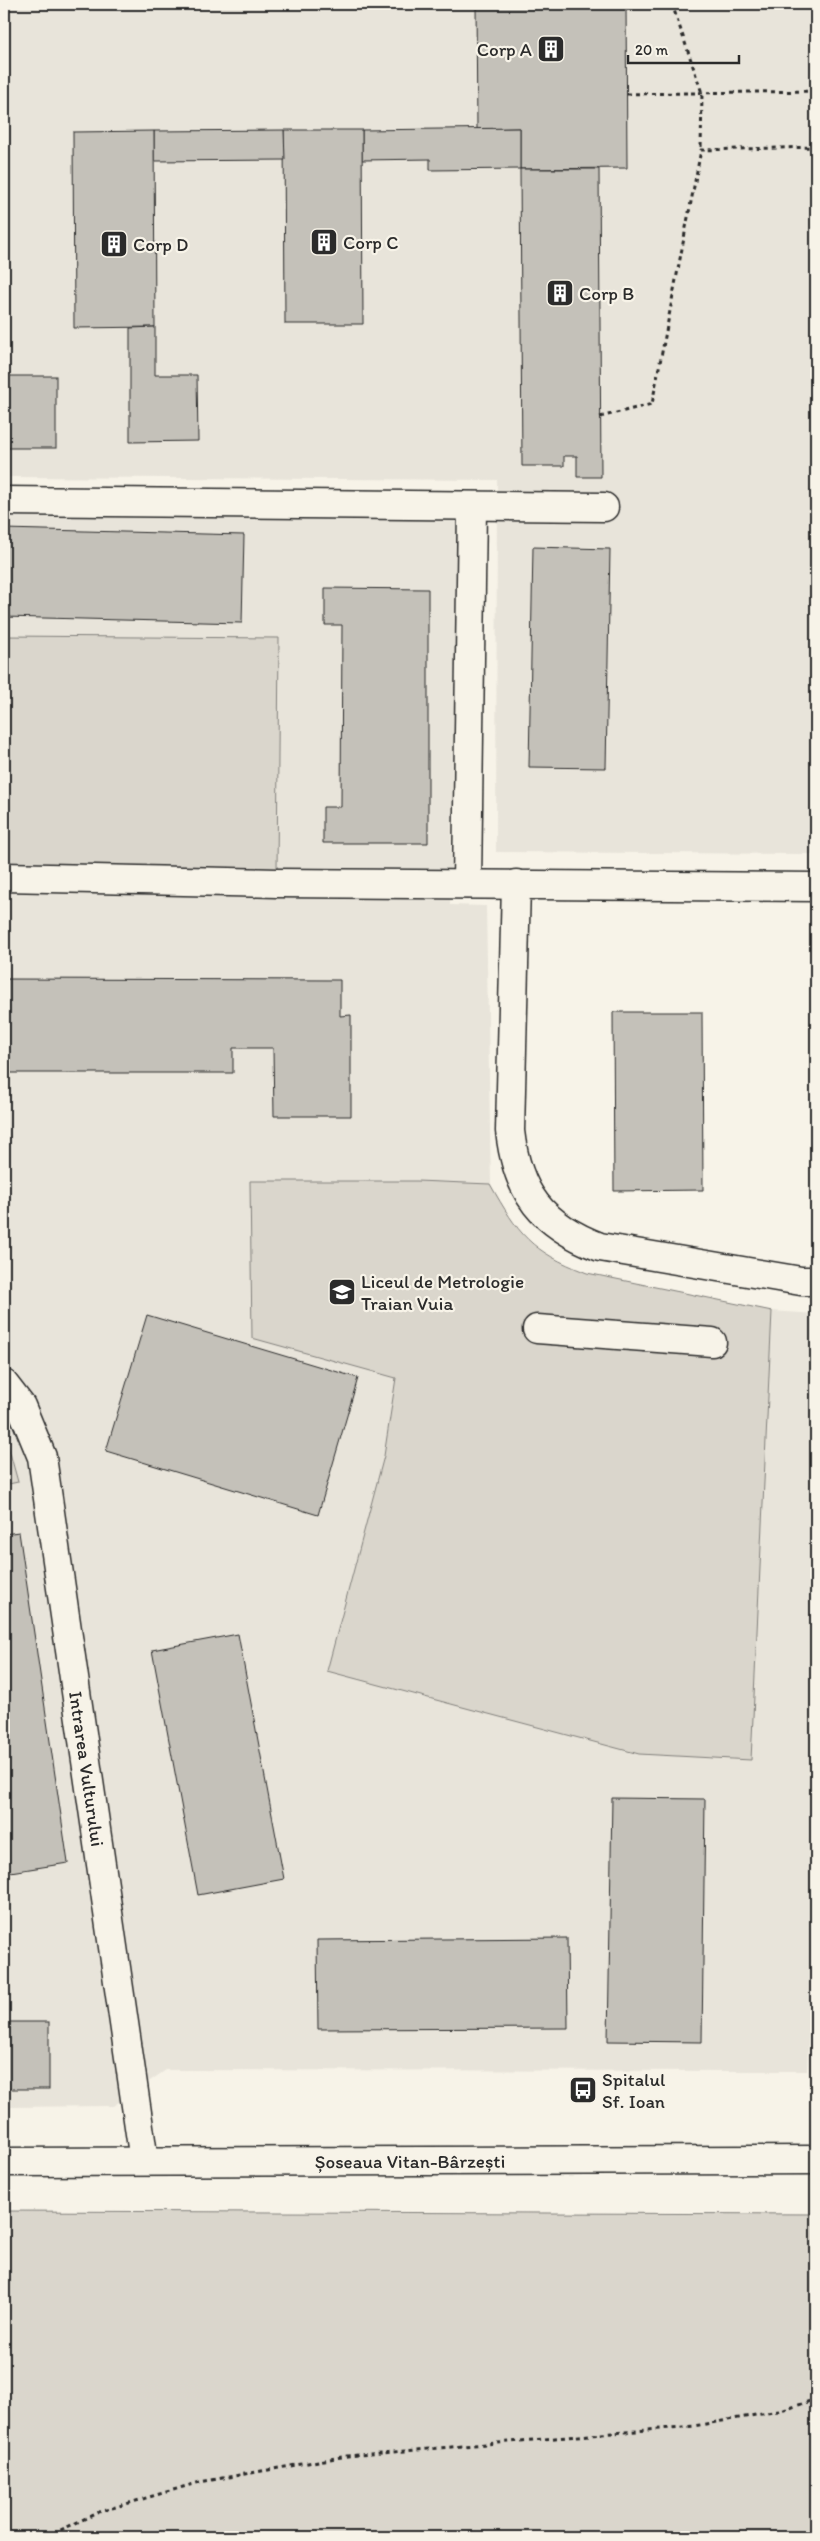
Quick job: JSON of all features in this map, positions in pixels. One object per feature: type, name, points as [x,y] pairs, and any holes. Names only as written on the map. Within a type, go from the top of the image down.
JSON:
[{"type":"main road","points":[[4,501],[604,507]]},
{"type":"main road","points":[[467,884],[472,507]]},
{"type":"main road","points":[[4,877],[816,888]]},
{"type":"main road","points":[[516,884],[510,1131],[517,1169],[533,1202],[544,1216],[560,1228],[576,1238],[600,1248],[802,1281],[816,1281]]},
{"type":"main road","points":[[537,1329],[712,1342]]},
{"type":"main road","name":"Intrarea Vulturului","points":[[4,1384],[21,1406],[42,1457],[144,2162]]},
{"type":"main road","name":"Șoseaua Vitan-Bârzești","points":[[4,2162],[816,2160]]},
{"type":"path","points":[[600,417],[652,404],[701,150],[702,92],[672,4]]},
{"type":"path","points":[[627,94],[816,91]]},
{"type":"path","points":[[701,150],[816,147]]},
{"type":"path","points":[[46,2537],[99,2512],[200,2482],[347,2456],[694,2426],[784,2410],[816,2399]]},
{"type":"shaded area","points":[[4,4],[816,4],[816,854],[496,852],[497,480],[4,477]]},
{"type":"shaded area","name":"Liceul de Metrologie Traian Vuia","points":[[4,515],[458,520],[450,905],[486,906],[491,1184],[512,1223],[529,1243],[561,1263],[587,1273],[772,1311],[816,1314],[816,1860],[807,2071],[166,2070],[113,2106],[4,2107],[4,1485],[18,1482],[4,1431]]},
{"type":"shaded area","points":[[4,636],[279,638],[277,872],[4,870]]},
{"type":"shaded area","points":[[250,1181],[417,1181],[490,1184],[518,1229],[539,1249],[568,1265],[587,1273],[772,1311],[751,1760],[639,1754],[327,1671],[384,1456],[396,1378],[252,1338]]},
{"type":"shaded area","points":[[4,1431],[18,1482],[4,1485]]},
{"type":"shaded area","points":[[4,2211],[816,2214],[816,2537],[4,2537]]},
{"type":"building","name":"Corp A","points":[[476,4],[626,4],[627,168],[520,169],[520,128],[477,129]]},
{"type":"building","points":[[520,128],[520,169],[430,170],[430,159],[362,160],[362,130]]},
{"type":"building","name":"Corp C","points":[[284,130],[362,130],[363,324],[285,324]]},
{"type":"building","points":[[284,130],[285,160],[154,161],[154,131]]},
{"type":"building","name":"Corp D","points":[[154,131],[155,327],[74,328],[73,132]]},
{"type":"building","name":"Corp B","points":[[520,169],[599,169],[601,477],[577,477],[577,456],[564,456],[564,466],[522,466]]},
{"type":"building","points":[[155,327],[155,375],[197,375],[198,441],[130,442],[130,328]]},
{"type":"building","points":[[4,376],[56,376],[56,448],[4,448]]},
{"type":"building","points":[[4,529],[244,535],[242,623],[4,617]]},
{"type":"building","points":[[533,547],[610,549],[606,768],[529,767]]},
{"type":"building","points":[[325,588],[428,589],[428,843],[323,843],[323,807],[341,807],[342,625],[325,625]]},
{"type":"building","points":[[4,979],[340,980],[340,1016],[351,1015],[351,1116],[274,1116],[273,1048],[233,1048],[233,1073],[4,1073]]},
{"type":"building","points":[[613,1012],[702,1012],[703,1190],[614,1191]]},
{"type":"building","points":[[147,1315],[358,1378],[318,1515],[106,1451]]},
{"type":"building","points":[[19,1532],[68,1863],[4,1873],[4,1534]]},
{"type":"building","points":[[238,1634],[284,1879],[198,1895],[152,1650]]},
{"type":"building","points":[[612,1798],[705,1799],[702,2042],[608,2041]]},
{"type":"building","points":[[567,1938],[568,2028],[318,2029],[317,1940]]},
{"type":"building","points":[[4,2022],[49,2022],[49,2089],[4,2089]]},
{"type":"place","name":"Corp A","points":[[551,49]]},
{"type":"place","name":"Corp C","points":[[324,242]]},
{"type":"place","name":"Corp D","points":[[114,244]]},
{"type":"place","name":"Corp B","points":[[560,293]]},
{"type":"place","name":"Liceul de Metrologie Traian Vuia","points":[[342,1292]]},
{"type":"place","name":"Spitalul Sf. Ioan","points":[[583,2090]]}]
